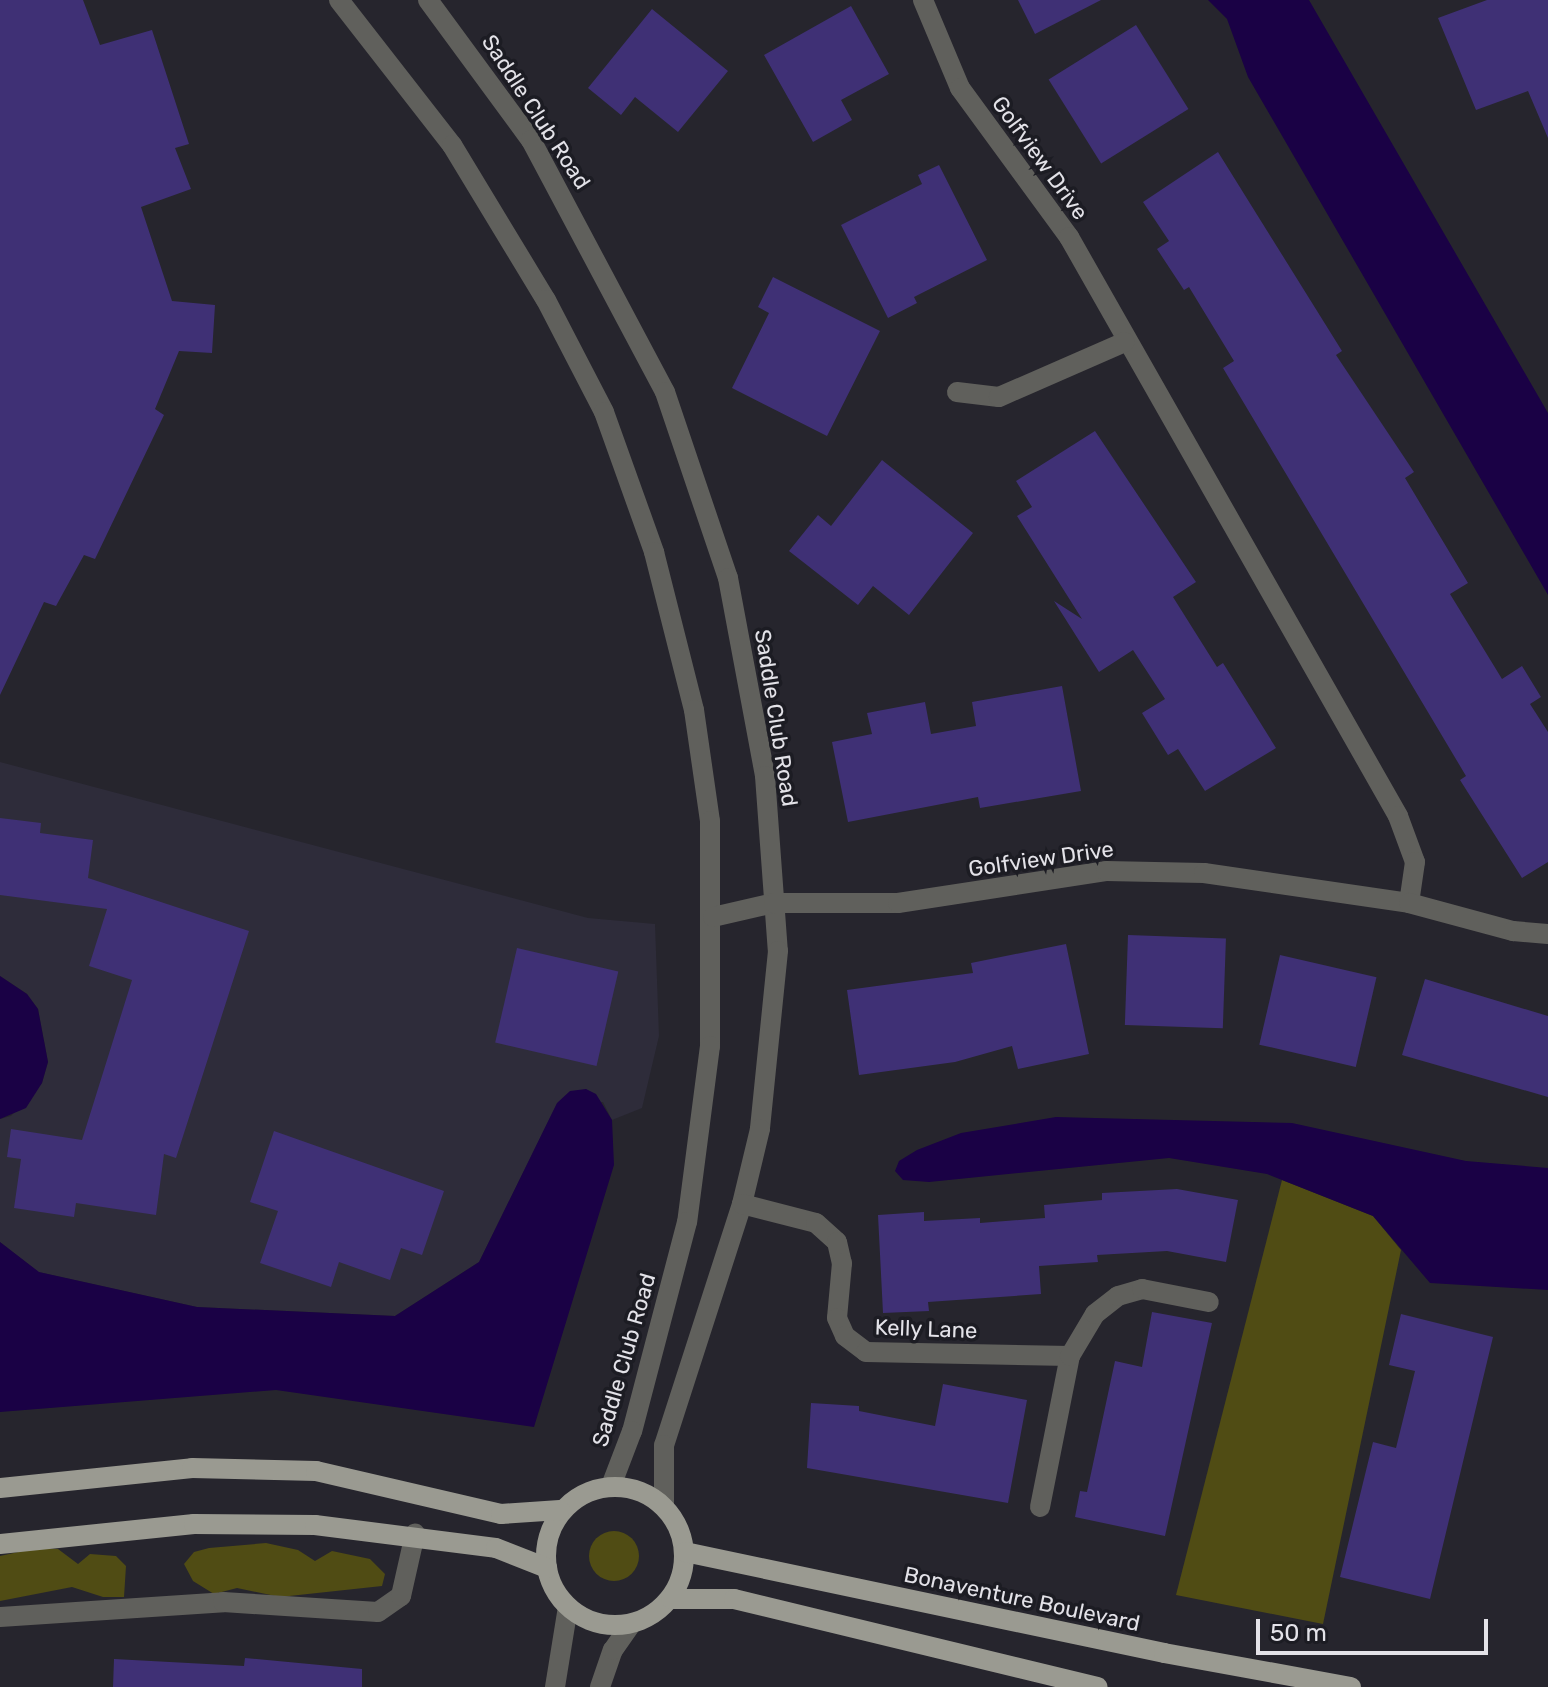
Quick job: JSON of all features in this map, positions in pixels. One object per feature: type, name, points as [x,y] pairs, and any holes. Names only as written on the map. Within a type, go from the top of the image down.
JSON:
[{"type":"main road","points":[[0,1488],[192,1468],[316,1471],[501,1514],[560,1510],[587,1492],[611,1486],[646,1493],[664,1506],[682,1535],[684,1568],[671,1599]]},
{"type":"main road","points":[[560,1510],[546,1545],[547,1568],[568,1607],[601,1624],[630,1626],[671,1599],[734,1599],[1098,1687]]},
{"type":"main road","points":[[0,1544],[194,1524],[415,1534],[496,1548],[547,1568]]},
{"type":"main road","name":"Bonaventure Boulevard","points":[[685,1552],[1148,1650],[1351,1687]]},
{"type":"street","name":"Saddle Club Road","points":[[339,0],[452,145],[546,300],[604,412],[654,552],[694,710],[710,821],[713,917],[710,1046],[687,1222],[632,1431],[611,1486]]},
{"type":"street","name":"Saddle Club Road","points":[[428,0],[531,140],[665,392],[728,578],[765,776],[778,951],[761,1115],[742,1204],[664,1445],[664,1506]]},
{"type":"street","name":"Golfview Drive","points":[[923,0],[960,88],[1069,237],[1125,342],[1398,816],[1415,862],[1409,903]]},
{"type":"street","points":[[957,392],[980,398],[1009,394],[1125,342]]},
{"type":"street","name":"Golfview Drive","points":[[713,917],[774,903],[898,903],[1106,871],[1204,873],[1409,903],[1513,931],[1548,934]]},
{"type":"street","name":"Kelly Lane","points":[[742,1204],[800,1217],[832,1236],[842,1258],[835,1307],[840,1328],[866,1352],[1070,1356]]},
{"type":"street","points":[[1040,1507],[1070,1356],[1095,1314],[1130,1291],[1161,1291],[1209,1302]]},
{"type":"street","points":[[0,1617],[223,1602],[378,1612],[392,1606],[407,1583],[415,1534]]},
{"type":"street","points":[[555,1687],[568,1607]]},
{"type":"street","points":[[600,1687],[613,1650],[630,1626]]},
{"type":"shaded area","points":[[1208,0],[1309,0],[1548,413],[1548,595],[1248,77],[1227,19]]},
{"type":"shaded area","points":[[0,762],[588,918],[655,924],[659,1036],[642,1108],[612,1120],[603,1102],[557,1104],[479,1262],[395,1316],[197,1307],[38,1272],[0,1242],[0,1119],[11,1116],[42,1083],[48,1062],[38,1009],[27,994],[0,976]]},
{"type":"shaded area","points":[[0,976],[27,994],[38,1009],[48,1062],[42,1083],[26,1108],[0,1119]]},
{"type":"shaded area","points":[[586,1089],[596,1094],[612,1120],[614,1165],[534,1427],[276,1390],[0,1412],[0,1242],[39,1272],[197,1307],[395,1316],[479,1262],[557,1103],[570,1091]]},
{"type":"shaded area","points":[[1056,1117],[1292,1123],[1466,1161],[1548,1168],[1548,1290],[1430,1283],[1373,1216],[1267,1174],[1169,1158],[929,1182],[903,1180],[895,1171],[899,1161],[917,1150],[961,1133]]},
{"type":"shaded area","points":[[1282,1180],[1373,1216],[1401,1250],[1323,1624],[1176,1595]]},
{"type":"shaded area","points":[[614,1531],[632,1538],[639,1556],[632,1574],[614,1581],[596,1574],[589,1556],[596,1538]]},
{"type":"shaded area","points":[[266,1543],[298,1550],[315,1561],[332,1551],[370,1559],[385,1574],[382,1586],[280,1597],[237,1588],[214,1594],[193,1581],[184,1564],[194,1552],[209,1548]]},
{"type":"shaded area","points":[[37,1548],[58,1549],[78,1564],[90,1554],[116,1556],[126,1566],[124,1597],[103,1597],[72,1587],[0,1601],[0,1556]]},
{"type":"building","points":[[0,0],[83,0],[100,45],[152,30],[189,144],[175,148],[191,189],[141,207],[172,301],[215,305],[212,353],[179,351],[155,409],[164,415],[95,559],[84,555],[56,606],[44,602],[0,695]]},
{"type":"building","points":[[1018,0],[1101,0],[1035,34]]},
{"type":"building","points":[[1487,0],[1548,0],[1548,138],[1528,91],[1476,110],[1438,18]]},
{"type":"building","points":[[851,6],[889,74],[841,100],[852,120],[813,142],[764,55]]},
{"type":"building","points":[[652,9],[728,71],[678,132],[635,97],[621,115],[588,88]]},
{"type":"building","points":[[1136,25],[1188,109],[1101,164],[1049,80]]},
{"type":"building","points":[[1218,152],[1342,351],[1336,355],[1414,472],[1405,478],[1468,583],[1450,594],[1502,679],[1522,666],[1541,697],[1530,704],[1548,732],[1548,862],[1522,878],[1460,780],[1466,776],[1223,368],[1234,361],[1189,287],[1184,290],[1157,249],[1169,241],[1143,202]]},
{"type":"building","points":[[939,165],[987,260],[914,297],[917,303],[888,318],[841,225],[922,184],[918,175]]},
{"type":"building","points":[[773,277],[880,331],[827,436],[732,388],[769,313],[758,307]]},
{"type":"building","points":[[1095,431],[1196,582],[1173,597],[1217,667],[1223,663],[1276,748],[1205,791],[1178,749],[1168,755],[1142,713],[1165,699],[1133,650],[1099,672],[1054,601],[1082,619],[1017,516],[1032,507],[1016,481]]},
{"type":"building","points":[[882,460],[973,533],[909,615],[873,586],[858,605],[789,551],[818,515],[831,526]]},
{"type":"building","points":[[1062,686],[1081,791],[980,808],[978,797],[848,822],[832,742],[872,734],[867,713],[925,702],[931,734],[976,726],[972,702]]},
{"type":"building","points":[[0,818],[41,823],[40,833],[93,840],[88,878],[249,931],[176,1158],[164,1154],[156,1215],[76,1203],[74,1217],[14,1208],[21,1159],[7,1157],[11,1129],[82,1140],[132,980],[89,966],[107,909],[0,895]]},
{"type":"building","points":[[1128,935],[1226,938],[1223,1028],[1125,1025]]},
{"type":"building","points":[[1066,944],[1089,1054],[1018,1069],[1012,1046],[955,1062],[859,1075],[847,990],[973,973],[971,963]]},
{"type":"building","points":[[517,948],[618,971],[597,1066],[495,1043]]},
{"type":"building","points":[[1280,955],[1376,977],[1356,1067],[1259,1045]]},
{"type":"building","points":[[1425,979],[1548,1016],[1548,1097],[1402,1055]]},
{"type":"building","points":[[274,1131],[444,1191],[422,1255],[401,1248],[390,1280],[339,1262],[331,1287],[260,1263],[278,1211],[250,1202]]},
{"type":"building","points":[[1177,1189],[1238,1200],[1226,1262],[1167,1251],[1097,1255],[1098,1262],[1039,1266],[1041,1294],[928,1302],[929,1311],[883,1313],[878,1215],[924,1212],[924,1221],[980,1218],[980,1223],[1045,1218],[1044,1205],[1102,1200],[1102,1193]]},
{"type":"building","points":[[1152,1312],[1212,1323],[1165,1536],[1075,1517],[1080,1491],[1087,1492],[1115,1361],[1142,1367]]},
{"type":"building","points":[[1401,1314],[1493,1337],[1430,1599],[1340,1577],[1373,1442],[1396,1448],[1415,1371],[1389,1365]]},
{"type":"building","points":[[943,1384],[1027,1400],[1008,1503],[807,1468],[811,1403],[859,1406],[859,1411],[935,1426]]},
{"type":"building","points":[[245,1658],[362,1669],[362,1687],[113,1687],[114,1659],[244,1666]]}]
